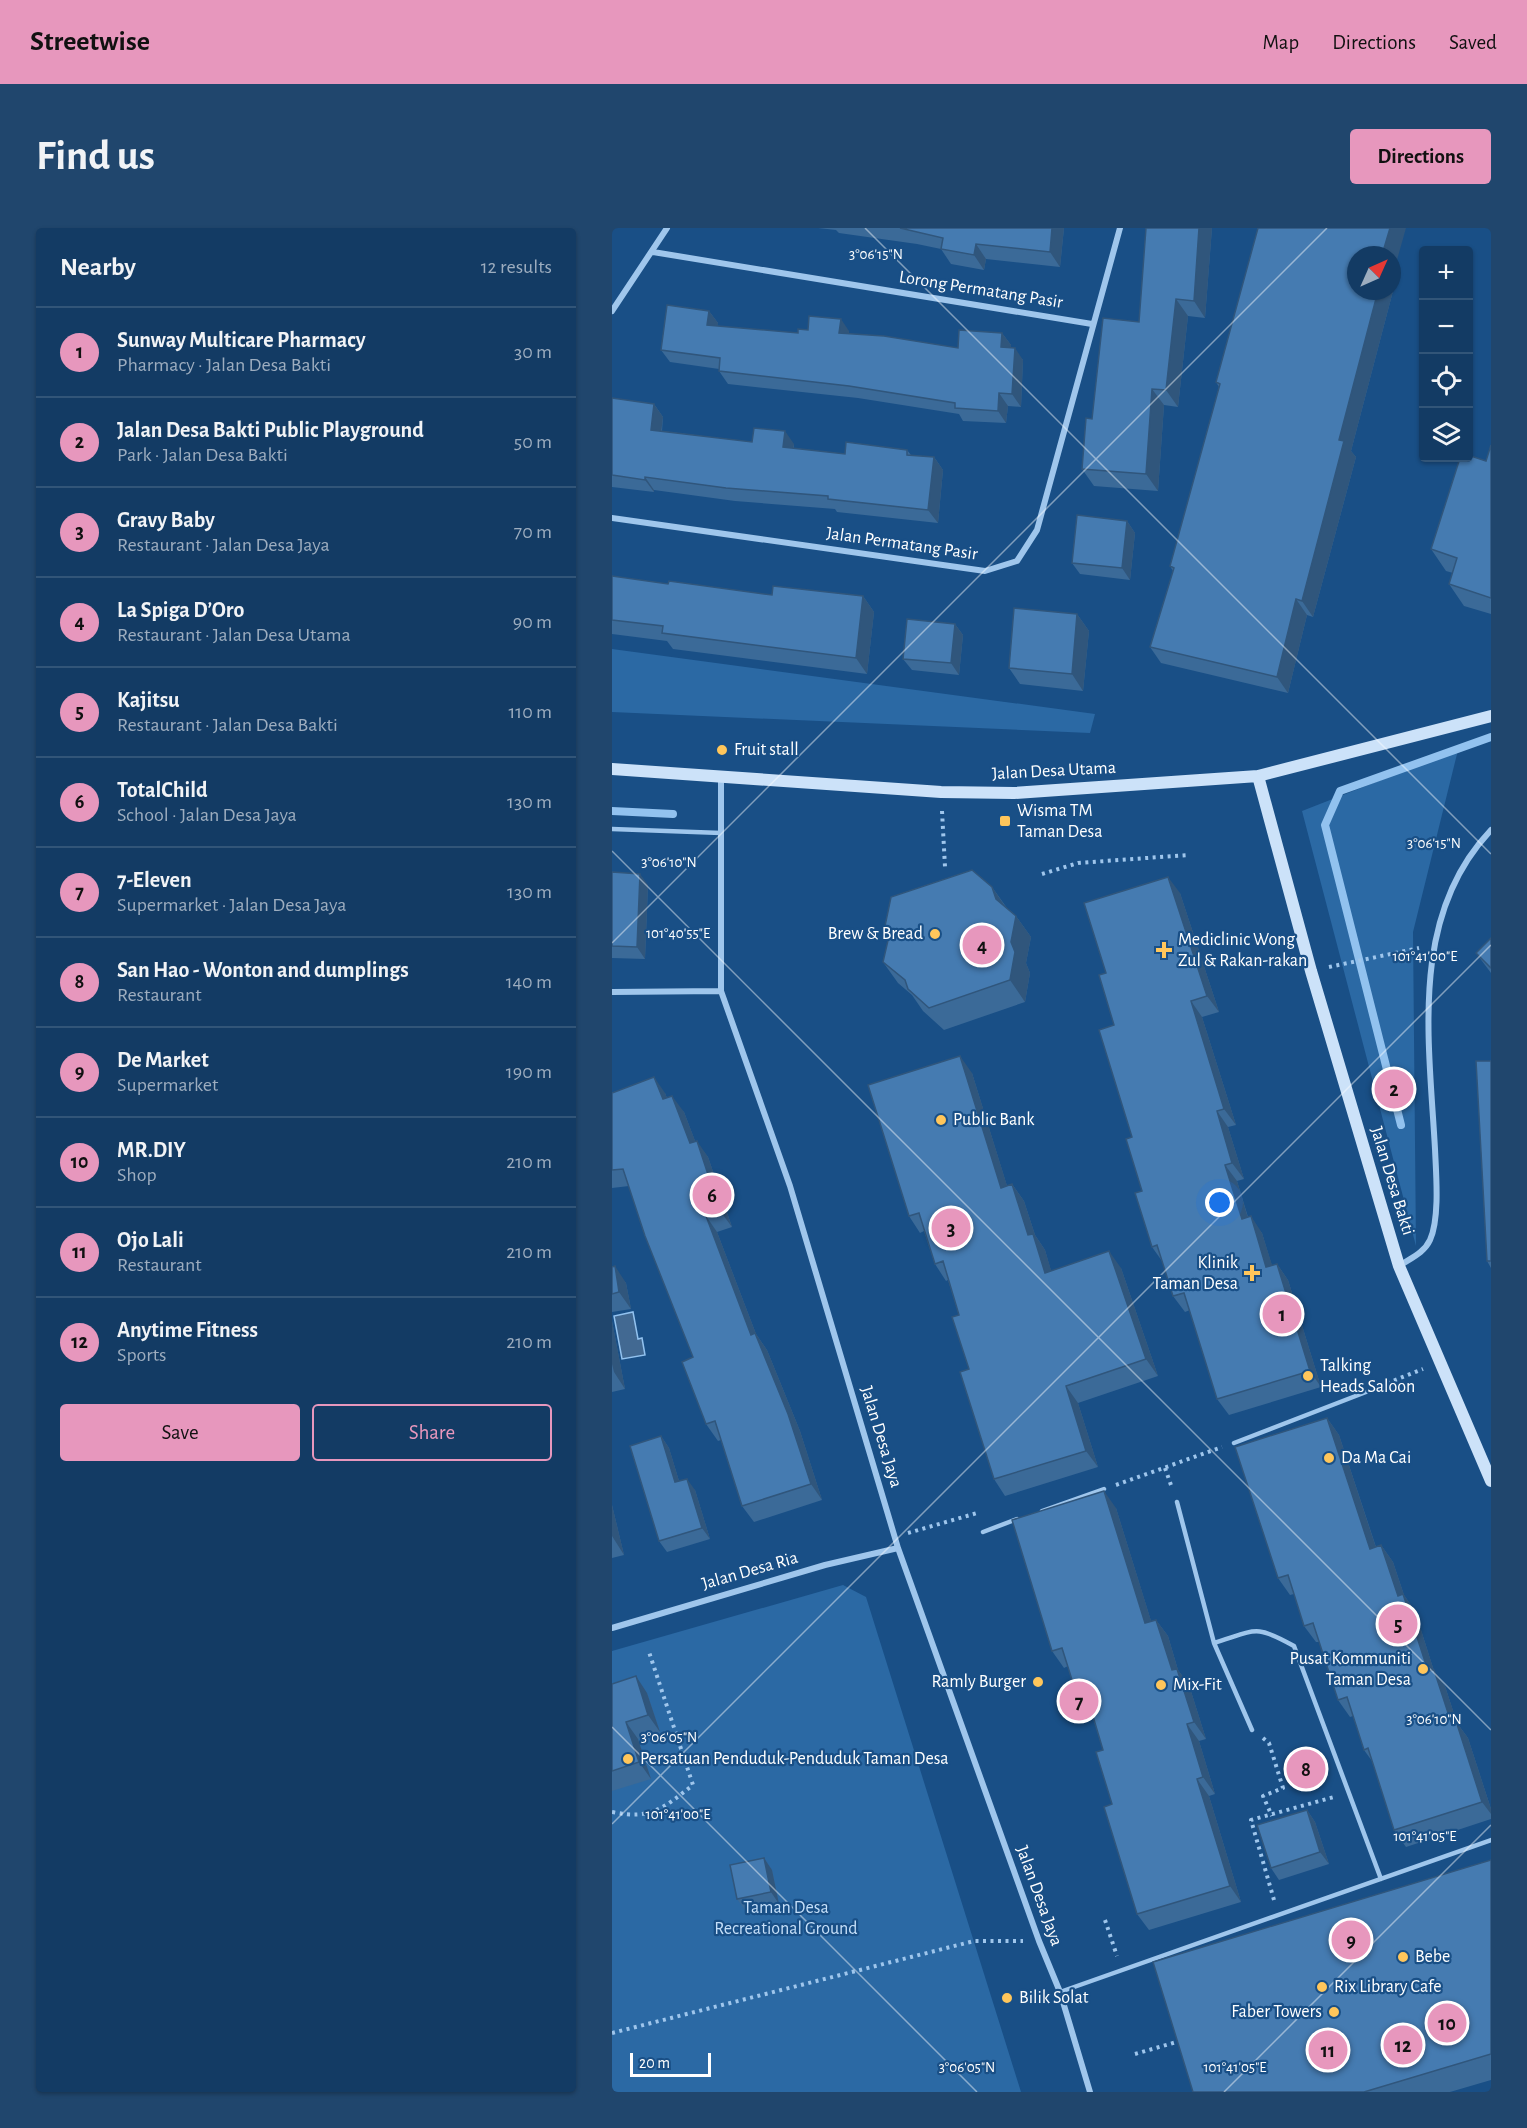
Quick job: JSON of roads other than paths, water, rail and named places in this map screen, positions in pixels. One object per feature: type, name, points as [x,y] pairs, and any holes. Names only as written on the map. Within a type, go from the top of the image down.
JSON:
[{"type":"street","points":[[612,311],[667,228]]},
{"type":"street","name":"Jalan Permatang Pasir","points":[[612,518],[985,572],[1017,561],[1037,531],[1120,228]]},
{"type":"street","name":"Lorong Permatang Pasir","points":[[652,252],[1092,324]]},
{"type":"street","name":"Jalan Desa Utama","points":[[612,769],[941,792],[1014,792],[1258,776],[1491,716]]},
{"type":"street","name":"Jalan Desa Bakti","points":[[1258,776],[1311,971],[1399,1266],[1491,1481]]},
{"type":"street","name":"Jalan Desa Jaya","points":[[721,777],[721,991],[790,1186],[898,1548],[1039,1941],[1060,1992],[1090,2092]]},
{"type":"street","points":[[1399,1266],[1422,1251],[1430,1240],[1435,1224],[1436,1160],[1430,1052],[1431,962],[1434,945],[1445,901],[1472,850],[1491,830]]},
{"type":"street","points":[[612,992],[721,991]]},
{"type":"street","name":"Jalan Desa Ria","points":[[612,1628],[825,1565],[898,1548]]},
{"type":"lane","points":[[612,829],[721,832]]},
{"type":"lane","points":[[1234,1443],[1366,1392]]},
{"type":"lane","points":[[1038,1512],[1104,1489]]},
{"type":"lane","points":[[1178,1502],[1214,1643],[1252,1730]]},
{"type":"lane","points":[[983,1532],[1027,1516]]},
{"type":"lane","points":[[1214,1643],[1258,1630],[1269,1632],[1294,1646],[1381,1879]]},
{"type":"lane","points":[[1060,1992],[1491,1840]]},
{"type":"waterway","points":[[1401,1125],[1325,825],[1340,791],[1491,737]]},
{"type":"waterway","points":[[612,811],[673,814]]},
{"type":"place","name":"Fruit stall","points":[[722,750]]},
{"type":"place","name":"Wisma TM Taman Desa","points":[[1005,821]]},
{"type":"place","name":"Brew & Bread","points":[[935,934]]},
{"type":"place","name":"La Spiga D’Oro","points":[[982,945]]},
{"type":"place","name":"Mediclinic Wong Zul & Rakan-rakan","points":[[1164,950]]},
{"type":"place","name":"Jalan Desa Bakti Public Playground","points":[[1394,1089]]},
{"type":"place","name":"Public Bank","points":[[941,1120]]},
{"type":"place","name":"TotalChild","points":[[712,1195]]},
{"type":"place","name":"Gravy Baby","points":[[951,1228]]},
{"type":"place","name":"Klinik Taman Desa","points":[[1252,1273]]},
{"type":"place","name":"Sunway Multicare Pharmacy","points":[[1282,1314]]},
{"type":"place","name":"Talking Heads Saloon","points":[[1308,1376]]},
{"type":"place","name":"Da Ma Cai","points":[[1329,1458]]},
{"type":"place","name":"Kajitsu","points":[[1398,1624]]},
{"type":"place","name":"Pusat Kommuniti Taman Desa","points":[[1423,1669]]},
{"type":"place","name":"Ramly Burger","points":[[1038,1682]]},
{"type":"place","name":"Mix-Fit","points":[[1161,1685]]},
{"type":"place","name":"7-Eleven","points":[[1079,1701]]},
{"type":"place","name":"Persatuan Penduduk-Penduduk Taman Desa","points":[[628,1759]]},
{"type":"place","name":"San Hao - Wonton and dumplings","points":[[1306,1769]]},
{"type":"place","name":"De Market","points":[[1351,1940]]},
{"type":"place","name":"Bebe","points":[[1403,1957]]},
{"type":"place","name":"Rix Library Cafe","points":[[1322,1987]]},
{"type":"place","name":"Bilik Solat","points":[[1007,1998]]},
{"type":"place","name":"Faber Towers","points":[[1334,2012]]},
{"type":"place","name":"MR.DIY","points":[[1447,2023]]},
{"type":"place","name":"Anytime Fitness","points":[[1403,2045]]},
{"type":"place","name":"Ojo Lali","points":[[1328,2050]]},
{"type":"park label","name":"Taman Desa Recreational Ground","points":[[786,1918]]}]
